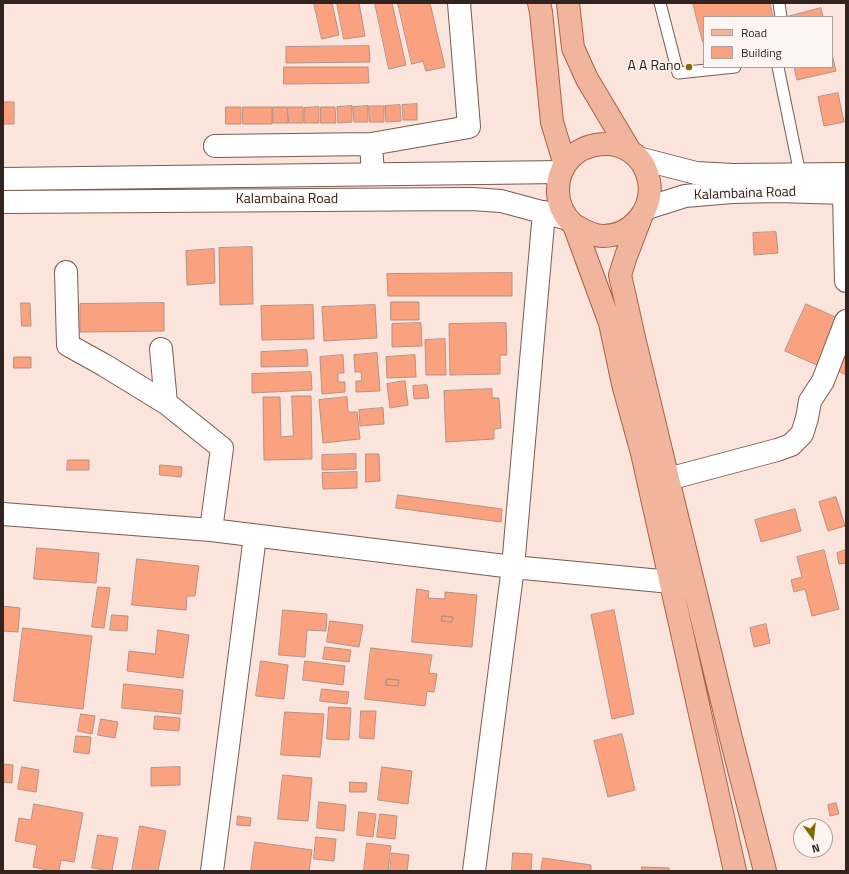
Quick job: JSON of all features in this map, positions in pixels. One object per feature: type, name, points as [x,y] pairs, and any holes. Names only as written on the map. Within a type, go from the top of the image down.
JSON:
[{"type":"main road","points":[[539,3],[552,122],[563,168]]},
{"type":"main road","points":[[568,3],[573,48],[587,79],[634,155],[644,167],[648,176],[650,198],[626,256],[620,275],[729,730],[765,871]]},
{"type":"main road","points":[[634,155],[616,145],[602,144],[588,146],[575,154],[563,168],[558,184],[558,197],[562,209],[571,222],[610,323],[623,384],[642,453],[735,871]]},
{"type":"main road","points":[[571,222],[587,233],[602,236],[617,234],[630,228],[644,212]]},
{"type":"street","points":[[215,146],[371,144],[469,127],[459,3]]},
{"type":"street","points":[[371,144],[373,174]]},
{"type":"street","name":"Kalambaina Road","points":[[634,155],[696,173],[732,175],[800,174],[845,186]]},
{"type":"street","points":[[3,180],[373,174],[563,168]]},
{"type":"street","points":[[845,186],[846,281]]},
{"type":"street","name":"Kalambaina Road","points":[[644,212],[685,196],[845,186]]},
{"type":"street","name":"Kalambaina Road","points":[[3,202],[472,199],[501,201],[544,212],[571,222]]},
{"type":"street","points":[[474,871],[513,567],[544,212]]},
{"type":"street","points":[[66,272],[68,345],[166,403],[222,448],[211,530]]},
{"type":"street","points":[[668,479],[791,445],[802,434],[810,401],[823,381],[846,321]]},
{"type":"street","points":[[161,348],[166,403]]},
{"type":"street","points":[[3,514],[211,530],[513,567],[671,582]]},
{"type":"street","points":[[212,871],[255,536]]},
{"type":"lane","points":[[660,3],[678,73],[726,68]]},
{"type":"lane","points":[[779,3],[781,16]]},
{"type":"lane","points":[[778,68],[800,174]]},
{"type":"building","points":[[314,3],[332,3],[339,35],[322,39]]},
{"type":"building","points":[[337,3],[359,3],[365,36],[344,39]]},
{"type":"building","points":[[375,3],[392,3],[406,65],[389,69]]},
{"type":"building","points":[[398,3],[430,3],[445,67],[426,71],[423,61],[412,64]]},
{"type":"building","points":[[693,3],[770,3],[773,16],[703,16],[703,42]]},
{"type":"building","points":[[821,8],[823,16],[790,16]]},
{"type":"building","points":[[369,46],[370,62],[286,63],[286,47]]},
{"type":"building","points":[[833,58],[836,71],[797,80],[794,68],[833,68]]},
{"type":"building","points":[[284,67],[368,67],[369,83],[284,84]]},
{"type":"building","points":[[838,93],[844,122],[824,126],[818,97]]},
{"type":"building","points":[[3,102],[14,102],[14,124],[3,124]]},
{"type":"building","points":[[417,104],[417,120],[403,120],[402,105]]},
{"type":"building","points":[[400,105],[401,121],[386,122],[385,106]]},
{"type":"building","points":[[352,106],[352,122],[338,123],[337,107]]},
{"type":"building","points":[[368,106],[368,122],[354,122],[353,107]]},
{"type":"building","points":[[369,106],[384,106],[384,122],[370,122]]},
{"type":"building","points":[[226,107],[241,107],[241,124],[226,124]]},
{"type":"building","points":[[243,107],[272,107],[272,124],[243,124]]},
{"type":"building","points":[[273,107],[287,107],[288,123],[273,123]]},
{"type":"building","points":[[288,107],[303,107],[303,123],[289,123]]},
{"type":"building","points":[[319,107],[319,123],[304,123],[304,108]]},
{"type":"building","points":[[321,107],[335,107],[336,123],[321,123]]},
{"type":"building","points":[[776,232],[778,253],[754,255],[753,233]]},
{"type":"building","points":[[252,247],[253,304],[220,305],[219,248]]},
{"type":"building","points":[[214,249],[215,283],[187,285],[186,251]]},
{"type":"building","points":[[512,273],[512,296],[388,296],[387,274]]},
{"type":"building","points":[[391,302],[419,302],[419,320],[391,320]]},
{"type":"building","points":[[21,303],[30,303],[31,326],[22,326]]},
{"type":"building","points":[[164,303],[164,331],[80,332],[80,304]]},
{"type":"building","points":[[806,304],[840,319],[819,366],[785,351]]},
{"type":"building","points":[[313,305],[314,339],[262,340],[261,306]]},
{"type":"building","points":[[375,305],[377,338],[324,341],[322,307]]},
{"type":"building","points":[[421,323],[422,346],[392,347],[392,324]]},
{"type":"building","points":[[506,323],[507,355],[500,355],[500,374],[450,375],[449,324]]},
{"type":"building","points":[[445,339],[446,375],[426,375],[425,340]]},
{"type":"building","points":[[307,350],[308,366],[261,367],[261,352]]},
{"type":"building","points":[[377,353],[380,391],[356,392],[356,381],[362,381],[361,372],[355,372],[354,355]]},
{"type":"building","points":[[343,355],[344,373],[338,373],[338,382],[345,382],[345,392],[322,394],[320,357]]},
{"type":"building","points":[[415,355],[416,377],[387,378],[386,357]]},
{"type":"building","points":[[846,355],[846,375],[838,371]]},
{"type":"building","points":[[14,357],[31,357],[31,368],[14,368]]},
{"type":"building","points":[[311,372],[312,390],[252,393],[252,374]]},
{"type":"building","points":[[405,381],[408,405],[390,408],[387,384]]},
{"type":"building","points":[[427,385],[429,398],[414,399],[413,386]]},
{"type":"building","points":[[492,389],[492,398],[499,398],[501,428],[494,429],[494,439],[446,442],[444,391]]},
{"type":"building","points":[[292,396],[311,396],[312,459],[264,460],[263,397],[280,397],[281,437],[293,436]]},
{"type":"building","points":[[347,397],[348,412],[357,412],[360,439],[323,443],[319,400]]},
{"type":"building","points":[[383,408],[384,424],[360,426],[359,410]]},
{"type":"building","points":[[356,454],[356,469],[322,470],[322,455]]},
{"type":"building","points":[[366,454],[379,454],[380,481],[366,482]]},
{"type":"building","points":[[68,460],[89,460],[89,470],[67,470]]},
{"type":"building","points":[[160,465],[182,467],[181,477],[160,475]]},
{"type":"building","points":[[357,472],[357,488],[323,489],[322,473]]},
{"type":"building","points":[[398,495],[502,509],[501,522],[396,508]]},
{"type":"building","points":[[836,497],[845,526],[828,531],[819,502]]},
{"type":"building","points":[[795,509],[801,531],[761,542],[755,520]]},
{"type":"building","points":[[37,548],[99,553],[96,583],[34,579]]},
{"type":"building","points":[[824,550],[839,609],[812,616],[805,589],[794,592],[791,580],[802,577],[797,557]]},
{"type":"building","points":[[846,550],[846,563],[839,564],[837,553]]},
{"type":"building","points":[[137,559],[199,566],[195,596],[187,596],[186,610],[132,605]]},
{"type":"building","points":[[98,587],[110,588],[104,628],[92,627]]},
{"type":"building","points":[[417,589],[429,591],[428,598],[445,599],[445,592],[477,595],[472,647],[412,642]],"holes":[[[442,616],[453,617],[452,622],[442,621]]]},
{"type":"building","points":[[3,606],[20,608],[18,632],[3,631]]},
{"type":"building","points":[[283,610],[327,614],[326,631],[307,630],[305,657],[279,655]]},
{"type":"building","points":[[614,610],[634,714],[612,719],[591,615]]},
{"type":"building","points":[[112,615],[128,616],[127,631],[110,630]]},
{"type":"building","points":[[442,616],[453,617],[452,622],[442,621]]},
{"type":"building","points":[[330,621],[363,625],[359,647],[327,642]]},
{"type":"building","points":[[766,624],[770,643],[754,647],[750,628]]},
{"type":"building","points":[[23,628],[92,636],[83,709],[14,701]]},
{"type":"building","points":[[158,630],[189,635],[183,678],[127,671],[129,651],[155,654]]},
{"type":"building","points":[[325,647],[351,650],[349,662],[323,659]]},
{"type":"building","points":[[371,648],[432,655],[429,673],[437,674],[434,692],[427,691],[425,706],[365,699]],"holes":[[[387,679],[399,680],[398,686],[386,685]]]},
{"type":"building","points":[[261,661],[288,665],[284,699],[256,696]]},
{"type":"building","points":[[305,661],[345,666],[343,685],[303,680]]},
{"type":"building","points":[[387,679],[399,680],[398,686],[386,685]]},
{"type":"building","points":[[124,684],[183,690],[181,714],[122,708]]},
{"type":"building","points":[[322,689],[349,692],[347,704],[320,701]]},
{"type":"building","points":[[329,707],[351,708],[349,740],[327,739]]},
{"type":"building","points":[[361,711],[376,711],[374,739],[360,738]]},
{"type":"building","points":[[285,712],[324,714],[320,757],[281,755]]},
{"type":"building","points":[[81,714],[95,716],[92,734],[78,731]]},
{"type":"building","points":[[155,716],[180,718],[179,731],[154,729]]},
{"type":"building","points":[[101,719],[118,722],[115,738],[98,735]]},
{"type":"building","points":[[622,734],[635,790],[608,797],[594,741]]},
{"type":"building","points":[[76,736],[91,737],[89,754],[74,752]]},
{"type":"building","points":[[3,764],[13,765],[12,783],[3,782]]},
{"type":"building","points":[[22,767],[39,770],[36,792],[18,789]]},
{"type":"building","points":[[180,767],[180,785],[151,786],[151,768]]},
{"type":"building","points":[[382,767],[412,771],[408,804],[378,800]]},
{"type":"building","points":[[283,775],[312,778],[308,821],[278,819]]},
{"type":"building","points":[[350,782],[367,783],[366,792],[350,792]]},
{"type":"building","points":[[319,802],[346,805],[344,831],[317,828]]},
{"type":"building","points":[[836,803],[839,814],[830,816],[828,805]]},
{"type":"building","points":[[34,804],[83,813],[74,862],[61,860],[59,871],[33,867],[37,845],[15,841],[19,818],[31,820]]},
{"type":"building","points":[[359,812],[376,814],[373,837],[357,835]]},
{"type":"building","points":[[380,814],[397,816],[395,839],[377,837]]},
{"type":"building","points":[[238,816],[251,818],[250,826],[237,825]]},
{"type":"building","points":[[140,826],[166,831],[158,871],[132,871]]},
{"type":"building","points":[[98,835],[118,838],[112,871],[92,868]]},
{"type":"building","points":[[316,837],[336,839],[334,861],[314,859]]},
{"type":"building","points":[[255,842],[312,850],[309,871],[251,871]]},
{"type":"building","points":[[367,843],[391,846],[388,871],[364,871]]},
{"type":"building","points":[[392,853],[409,855],[407,871],[390,871]]},
{"type":"building","points":[[513,853],[532,854],[531,871],[512,871]]},
{"type":"building","points":[[543,858],[591,865],[591,871],[541,871]]},
{"type":"building","points":[[642,867],[669,868],[669,871],[642,871]]},
{"type":"place","name":"A A Rano","points":[[689,67]]}]
